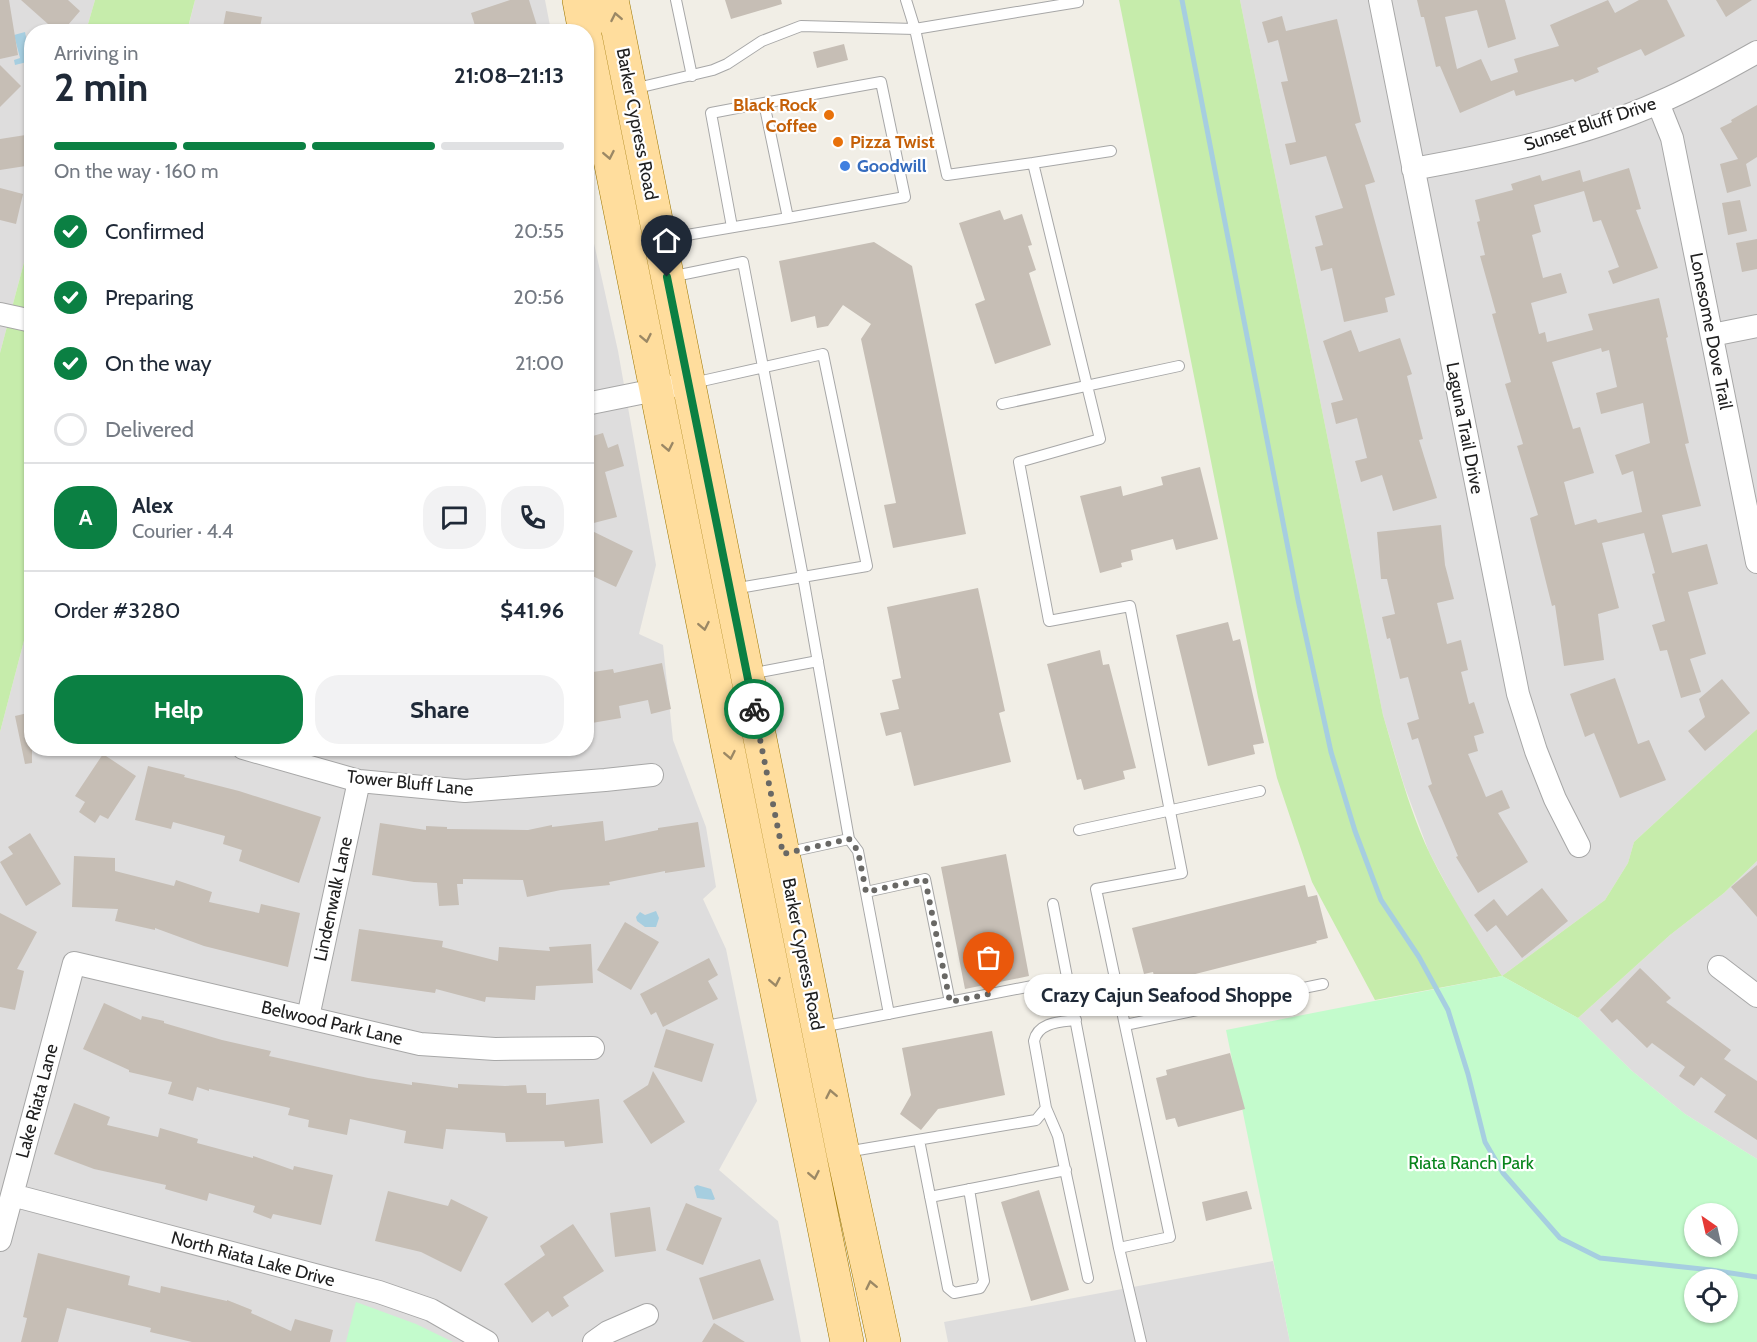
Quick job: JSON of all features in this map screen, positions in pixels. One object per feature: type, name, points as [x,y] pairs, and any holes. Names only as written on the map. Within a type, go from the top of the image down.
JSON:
[{"type":"main road","points":[[579,0],[584,24]]},
{"type":"main road","name":"Barker Cypress Road","points":[[612,0],[783,854],[802,1032],[847,1342]]},
{"type":"main road","name":"Barker Cypress Road","points":[[594,79],[714,677],[802,1032],[843,1153],[884,1342]]},
{"type":"main road","points":[[598,98],[630,90]]},
{"type":"main road","points":[[714,677],[747,675]]},
{"type":"street","name":"Laguna Trail Drive","points":[[1380,0],[1518,693],[1547,780],[1579,846]]},
{"type":"street","name":"Sunset Bluff Drive","points":[[1413,169],[1478,157],[1548,140],[1658,103],[1711,78],[1757,52]]},
{"type":"street","name":"Lonesome Dove Trail","points":[[1658,103],[1672,138],[1757,562]]},
{"type":"street","points":[[0,314],[24,319]]},
{"type":"street","points":[[1712,334],[1757,326]]},
{"type":"street","points":[[594,402],[688,384]]},
{"type":"street","name":"Tower Bluff Lane","points":[[271,756],[358,781],[465,791],[652,774]]},
{"type":"street","name":"Lindenwalk Lane","points":[[308,1017],[358,781]]},
{"type":"street","name":"Belwood Park Lane","points":[[74,963],[420,1044],[495,1048],[593,1048]]},
{"type":"street","name":"Lake Riata Lane","points":[[0,1240],[74,963]]},
{"type":"street","points":[[1719,967],[1757,996]]},
{"type":"street","name":"North Riata Lake Drive","points":[[12,1195],[380,1292],[431,1310],[487,1342]]},
{"type":"street","points":[[594,1342],[608,1332],[647,1315]]},
{"type":"lane","points":[[676,0],[692,76]]},
{"type":"lane","points":[[906,0],[915,28],[946,175],[1111,151]]},
{"type":"lane","points":[[630,90],[692,76],[727,64],[762,41],[801,26],[915,28],[1078,2]]},
{"type":"lane","points":[[659,240],[905,197],[881,82],[711,113],[732,227]]},
{"type":"lane","points":[[764,103],[788,218]]},
{"type":"lane","points":[[1033,163],[1100,439],[1019,462],[1049,621],[1131,606],[1182,873],[1096,889],[1170,1237],[1119,1248]]},
{"type":"lane","points":[[667,277],[743,262],[803,577],[849,839],[858,851],[889,1014]]},
{"type":"lane","points":[[688,384],[823,354],[867,566],[730,590]]},
{"type":"lane","points":[[1002,404],[1179,366]]},
{"type":"lane","points":[[747,675],[818,661]]},
{"type":"lane","points":[[1079,830],[1260,791]]},
{"type":"lane","points":[[783,854],[849,839]]},
{"type":"lane","points":[[866,892],[925,879],[950,1002]]},
{"type":"lane","points":[[1053,904],[1119,1248],[1141,1342]]},
{"type":"lane","points":[[802,1032],[1068,979]]},
{"type":"lane","points":[[1125,1025],[1323,984]]},
{"type":"lane","points":[[1076,1020],[1051,1023],[1042,1027],[1035,1034],[1034,1041],[1046,1108],[1058,1136],[1088,1278]]},
{"type":"lane","points":[[843,1153],[1036,1120],[1046,1108]]},
{"type":"lane","points":[[919,1140],[948,1288],[954,1293],[980,1288],[984,1281],[969,1189]]},
{"type":"lane","points":[[930,1197],[1065,1170]]},
{"type":"shaded area","points":[[0,0],[95,0],[88,24],[24,24],[24,262],[0,353]]},
{"type":"shaded area","points":[[195,0],[545,0],[550,24],[189,24]]},
{"type":"shaded area","points":[[1240,0],[1757,0],[1757,729],[1634,842],[1628,863],[1605,900],[1502,976],[1462,914],[1429,852],[1404,785],[1383,715]]},
{"type":"shaded area","points":[[594,243],[618,351],[656,565],[639,634],[663,645],[673,740],[706,827],[716,887],[703,899],[726,949],[757,1101],[719,1170],[778,1221],[801,1342],[0,1342],[0,732],[24,641],[24,756],[594,756]]},
{"type":"shaded area","points":[[1757,861],[1757,1159],[1685,1114],[1632,1071],[1578,1018],[1670,935],[1724,893]]},
{"type":"shaded area","points":[[1273,1261],[1290,1342],[948,1342],[944,1322]]},
{"type":"green space","points":[[95,0],[195,0],[189,24],[88,24]]},
{"type":"green space","points":[[1119,0],[1240,0],[1383,715],[1398,768],[1430,854],[1464,916],[1502,976],[1375,1000],[1312,882],[1277,778],[1258,697]]},
{"type":"green space","points":[[24,262],[24,641],[0,732],[0,353]]},
{"type":"green space","points":[[1757,729],[1757,861],[1724,893],[1670,935],[1578,1018],[1502,976],[1605,900],[1628,863],[1634,842]]},
{"type":"green space","name":"Riata Ranch Park","points":[[1502,976],[1578,1018],[1632,1071],[1685,1114],[1757,1159],[1757,1342],[1290,1342],[1226,1030]]},
{"type":"green space","points":[[356,1302],[416,1324],[453,1342],[346,1342]]},
{"type":"water","points":[[24,32],[24,63],[15,65],[14,60],[20,58],[14,35]]},
{"type":"water","points":[[656,911],[659,918],[656,927],[645,927],[637,921],[636,917],[640,912],[645,915]]},
{"type":"water","points":[[697,1185],[711,1189],[715,1199],[697,1198],[694,1187]]},
{"type":"building","points":[[0,0],[9,0],[18,55],[0,59]]},
{"type":"building","points":[[21,0],[68,0],[80,11],[69,24],[48,24]]},
{"type":"building","points":[[510,0],[529,0],[536,24],[474,24],[471,13]]},
{"type":"building","points":[[725,0],[781,0],[782,4],[731,19]]},
{"type":"building","points":[[1417,0],[1505,0],[1516,39],[1488,48],[1477,10],[1445,17],[1457,69],[1481,59],[1491,81],[1518,72],[1514,59],[1559,46],[1550,25],[1608,0],[1615,13],[1639,0],[1667,0],[1685,36],[1645,56],[1641,49],[1597,68],[1599,72],[1575,82],[1573,79],[1516,96],[1514,90],[1460,113],[1440,66],[1436,67],[1424,17],[1421,17]]},
{"type":"building","points":[[1716,0],[1752,0],[1726,17]]},
{"type":"building","points":[[226,11],[262,17],[261,24],[224,24]]},
{"type":"building","points":[[1282,16],[1286,31],[1337,19],[1361,122],[1355,124],[1375,182],[1365,185],[1395,295],[1385,298],[1388,312],[1344,322],[1332,268],[1321,271],[1315,247],[1323,245],[1315,216],[1343,208],[1326,156],[1290,165],[1285,144],[1296,142],[1281,82],[1288,81],[1278,40],[1268,43],[1262,22]]},
{"type":"building","points":[[844,44],[848,60],[817,68],[813,52]]},
{"type":"building","points":[[0,65],[21,86],[0,107]]},
{"type":"building","points":[[1757,105],[1757,157],[1746,164],[1751,186],[1727,193],[1720,164],[1738,159],[1720,128]]},
{"type":"building","points":[[24,135],[24,166],[0,170],[0,139]]},
{"type":"building","points":[[1629,168],[1641,209],[1636,210],[1658,268],[1613,284],[1608,271],[1619,267],[1601,220],[1593,222],[1584,191],[1534,205],[1541,232],[1532,235],[1543,278],[1561,273],[1567,293],[1531,303],[1539,334],[1545,332],[1547,342],[1593,330],[1588,314],[1659,298],[1689,443],[1685,444],[1701,506],[1662,515],[1672,553],[1707,544],[1718,584],[1688,592],[1706,654],[1690,659],[1701,692],[1681,698],[1667,650],[1660,651],[1652,625],[1665,621],[1644,533],[1602,543],[1619,608],[1598,614],[1604,660],[1564,666],[1555,605],[1552,606],[1530,518],[1538,515],[1517,446],[1523,444],[1505,384],[1511,382],[1492,314],[1496,313],[1480,256],[1485,255],[1477,222],[1480,221],[1475,200],[1513,190],[1511,184],[1540,175],[1542,181],[1580,170],[1583,182]],"holes":[[[1601,348],[1602,352],[1609,350],[1617,387],[1596,393],[1601,414],[1643,403],[1650,443],[1615,455],[1622,475],[1633,471],[1642,512],[1598,523],[1596,519],[1575,525],[1564,482],[1594,473],[1580,427],[1573,429],[1552,362]]]},
{"type":"building","points":[[0,188],[23,194],[16,224],[0,220]]},
{"type":"building","points":[[1740,200],[1747,231],[1728,235],[1722,203]]},
{"type":"building","points":[[1000,210],[1004,220],[1022,214],[1032,245],[1028,246],[1036,270],[1029,273],[1051,345],[995,364],[975,304],[985,300],[959,223]]},
{"type":"building","points":[[1757,239],[1757,269],[1742,272],[1736,243]]},
{"type":"building","points":[[874,242],[912,266],[966,534],[893,548],[884,505],[896,503],[861,339],[871,324],[843,305],[828,326],[817,328],[815,316],[791,322],[779,261]]},
{"type":"building","points":[[1351,330],[1359,352],[1400,338],[1412,374],[1407,376],[1423,439],[1419,440],[1437,498],[1393,511],[1382,475],[1361,482],[1355,461],[1367,458],[1357,418],[1336,424],[1331,403],[1343,400],[1323,341]]},
{"type":"building","points":[[603,433],[608,448],[618,444],[624,466],[605,472],[617,517],[594,523],[594,436]]},
{"type":"building","points":[[1200,467],[1218,539],[1176,550],[1173,539],[1131,550],[1133,560],[1121,563],[1122,567],[1100,573],[1080,496],[1121,486],[1123,496],[1163,485],[1161,477]]},
{"type":"building","points":[[1441,525],[1445,565],[1454,599],[1437,603],[1447,644],[1461,640],[1468,670],[1461,672],[1469,704],[1474,702],[1484,733],[1474,736],[1478,751],[1468,754],[1486,797],[1502,790],[1510,808],[1498,813],[1528,862],[1478,893],[1456,857],[1458,856],[1428,786],[1432,784],[1418,738],[1412,740],[1407,723],[1419,719],[1408,677],[1400,679],[1390,638],[1387,639],[1382,617],[1395,614],[1387,579],[1381,579],[1377,532]]},
{"type":"building","points":[[594,532],[633,551],[616,587],[594,577]]},
{"type":"building","points":[[978,588],[1005,711],[999,713],[1011,762],[914,786],[901,732],[886,736],[880,713],[899,709],[892,680],[901,678],[887,607]]},
{"type":"building","points":[[1228,622],[1233,641],[1240,639],[1264,743],[1253,745],[1255,754],[1208,766],[1176,635]]},
{"type":"building","points":[[1100,650],[1103,665],[1109,664],[1136,768],[1123,771],[1125,779],[1084,790],[1081,779],[1077,780],[1047,664]]},
{"type":"building","points":[[662,663],[671,709],[651,714],[648,700],[619,706],[621,718],[594,723],[594,672],[613,669],[614,673]]},
{"type":"building","points":[[1615,678],[1638,744],[1649,740],[1666,780],[1620,798],[1594,733],[1585,737],[1570,694]]},
{"type":"building","points":[[1722,679],[1750,713],[1705,751],[1688,731],[1705,717],[1699,699]]},
{"type":"building","points":[[24,714],[24,756],[32,756],[32,763],[25,764],[15,716]]},
{"type":"building","points":[[102,756],[106,756],[136,776],[108,819],[100,815],[95,823],[79,812],[85,802],[75,796]]},
{"type":"building","points":[[148,766],[185,775],[184,777],[239,791],[321,817],[299,883],[239,861],[242,850],[223,844],[225,836],[173,822],[171,829],[135,820]]},
{"type":"building","points":[[603,821],[605,841],[658,830],[658,828],[698,822],[705,867],[665,873],[665,871],[609,882],[610,885],[561,890],[527,897],[523,880],[463,879],[463,884],[457,884],[459,905],[439,906],[437,883],[414,882],[372,875],[380,823],[426,830],[426,826],[447,827],[447,829],[528,830],[552,825],[552,827]]},
{"type":"building","points":[[30,833],[61,884],[26,906],[0,862],[13,854],[8,847]]},
{"type":"building","points":[[1006,854],[1029,976],[965,989],[941,867]]},
{"type":"building","points":[[74,856],[115,858],[115,871],[174,886],[176,880],[212,892],[209,902],[259,913],[261,904],[300,913],[288,967],[204,946],[155,928],[155,930],[115,921],[118,909],[72,907]]},
{"type":"building","points":[[1757,865],[1757,917],[1731,887]]},
{"type":"building","points":[[1305,885],[1308,897],[1317,895],[1328,938],[1316,941],[1317,943],[1156,984],[1153,972],[1144,974],[1132,928]]},
{"type":"building","points":[[1542,888],[1568,921],[1522,958],[1496,925],[1487,932],[1474,915],[1494,899],[1507,916]]},
{"type":"building","points":[[0,913],[37,932],[17,969],[24,971],[15,1010],[0,1007]]},
{"type":"building","points":[[625,922],[659,942],[631,990],[597,970]]},
{"type":"building","points":[[359,929],[443,941],[442,947],[498,961],[499,947],[550,951],[549,947],[591,944],[593,983],[536,986],[535,1000],[486,997],[485,1002],[436,989],[435,993],[351,981]]},
{"type":"building","points":[[709,958],[718,975],[708,981],[718,999],[663,1027],[656,1012],[651,1015],[640,994]]},
{"type":"building","points":[[1640,968],[1671,998],[1666,1002],[1731,1050],[1724,1059],[1757,1081],[1757,1140],[1714,1112],[1726,1095],[1701,1077],[1694,1086],[1679,1076],[1685,1067],[1652,1043],[1647,1048],[1617,1019],[1612,1023],[1600,1010]]},
{"type":"building","points":[[104,1003],[141,1020],[142,1016],[164,1021],[164,1023],[222,1040],[271,1051],[269,1056],[368,1078],[412,1085],[412,1082],[458,1088],[458,1084],[526,1085],[527,1093],[546,1093],[546,1105],[599,1099],[603,1143],[565,1147],[564,1141],[506,1142],[505,1133],[446,1129],[443,1149],[404,1143],[406,1131],[350,1119],[347,1135],[308,1127],[309,1120],[288,1115],[290,1108],[209,1089],[209,1091],[197,1087],[193,1101],[168,1094],[172,1082],[129,1072],[83,1049]]},
{"type":"building","points":[[666,1029],[714,1044],[702,1082],[654,1067]]},
{"type":"building","points":[[992,1031],[1005,1095],[938,1109],[921,1130],[900,1114],[911,1095],[902,1048]]},
{"type":"building","points":[[1230,1053],[1245,1109],[1178,1127],[1175,1118],[1166,1120],[1156,1078],[1167,1075],[1166,1070]]},
{"type":"building","points":[[653,1071],[685,1122],[651,1144],[623,1101],[648,1085]]},
{"type":"building","points":[[74,1103],[110,1117],[107,1125],[158,1137],[160,1128],[198,1139],[197,1143],[253,1158],[253,1156],[293,1170],[294,1166],[333,1175],[321,1225],[273,1214],[271,1219],[253,1212],[255,1206],[209,1193],[207,1201],[165,1189],[166,1185],[94,1169],[54,1154]]},
{"type":"building","points":[[1039,1190],[1069,1290],[1031,1301],[1001,1202]]},
{"type":"building","points":[[388,1191],[448,1206],[451,1199],[488,1217],[461,1272],[421,1252],[375,1241]]},
{"type":"building","points":[[1247,1191],[1252,1209],[1206,1221],[1202,1202]]},
{"type":"building","points":[[686,1203],[722,1218],[703,1265],[666,1250]]},
{"type":"building","points":[[650,1207],[656,1251],[615,1257],[610,1213]]},
{"type":"building","points":[[573,1224],[604,1271],[563,1297],[569,1306],[552,1317],[548,1311],[532,1323],[504,1284],[545,1255],[540,1246]]},
{"type":"building","points":[[38,1253],[130,1276],[128,1285],[160,1293],[161,1286],[227,1300],[252,1310],[251,1313],[291,1331],[295,1319],[333,1330],[330,1342],[192,1342],[150,1332],[151,1328],[67,1308],[58,1342],[21,1342],[27,1318],[23,1317]]},
{"type":"building","points":[[760,1259],[774,1300],[713,1320],[699,1278]]},
{"type":"building","points":[[714,1323],[745,1342],[702,1342]]},
{"type":"waterway","points":[[1182,0],[1298,600],[1331,752],[1355,831],[1381,900],[1419,957],[1448,1010],[1468,1074],[1485,1142],[1503,1173],[1560,1238],[1600,1258],[1757,1277]]},
{"type":"way so far","points":[[754,709],[783,854],[849,839],[858,851],[866,892],[925,879],[950,1002],[989,994]]},
{"type":"place","name":"Black Rock Coffee","points":[[829,115]]},
{"type":"place","name":"Pizza Twist","points":[[838,142]]},
{"type":"place","name":"Goodwill","points":[[845,166]]},
{"type":"place","name":"Crazy Cajun Seafood Shoppe","points":[[989,994]]},
{"type":"route","points":[[667,277],[754,709]]}]
